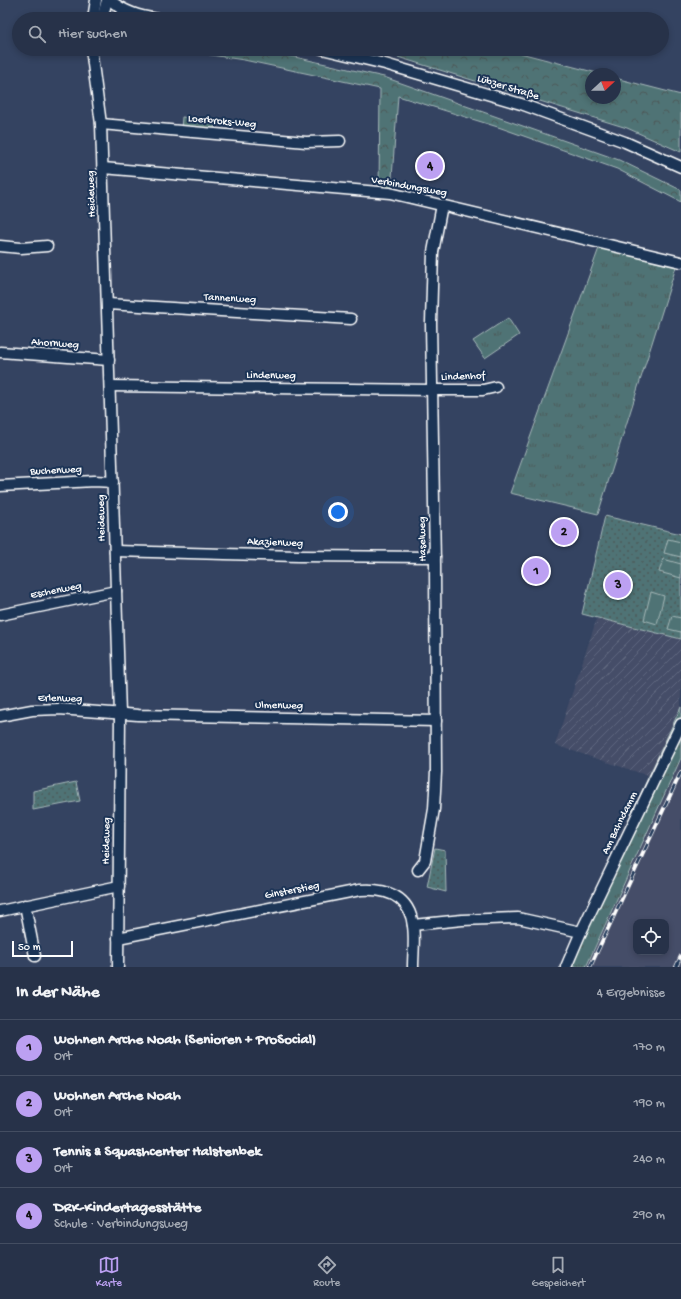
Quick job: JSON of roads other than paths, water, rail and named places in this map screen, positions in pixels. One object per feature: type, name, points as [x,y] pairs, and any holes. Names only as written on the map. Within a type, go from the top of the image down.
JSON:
[{"type":"street","points":[[104,12],[108,0],[128,12]]},
{"type":"street","points":[[95,12],[98,2]]},
{"type":"street","name":"Heideweg","points":[[92,56],[101,124],[103,168],[120,714],[118,967]]},
{"type":"street","name":"Heideweg","points":[[94,68],[95,56]]},
{"type":"street","name":"Lübzer Straße","points":[[351,56],[385,64],[521,104],[625,142],[681,167]]},
{"type":"street","name":"Loerbroks-Weg","points":[[101,124],[306,142],[340,141]]},
{"type":"street","name":"Verbindungsweg","points":[[103,168],[390,193],[681,262]]},
{"type":"street","name":"Haselweg","points":[[418,870],[425,861],[434,809],[436,772],[435,557],[431,323],[433,252],[442,205]]},
{"type":"street","points":[[0,246],[21,248],[48,246]]},
{"type":"street","name":"Tannenweg","points":[[108,304],[351,318]]},
{"type":"street","name":"Ahornweg","points":[[0,352],[109,360]]},
{"type":"street","name":"Lindenweg","points":[[110,386],[432,390]]},
{"type":"street","name":"Lindenhof","points":[[432,390],[483,390],[496,387]]},
{"type":"street","name":"Buchenweg","points":[[0,486],[94,481],[113,482]]},
{"type":"street","name":"Akazienweg","points":[[115,551],[299,556],[435,557]]},
{"type":"street","name":"Eschenweg","points":[[0,614],[116,591]]},
{"type":"street","name":"Erlenweg","points":[[0,716],[47,709],[120,714]]},
{"type":"street","name":"Ulmenweg","points":[[120,714],[436,721]]},
{"type":"street","name":"Am Bahndamm","points":[[566,967],[581,932],[681,724]]},
{"type":"street","points":[[0,911],[118,886]]},
{"type":"street","name":"Ginsterstieg","points":[[118,938],[360,890],[372,889],[382,890],[392,894],[403,902],[409,912],[413,925],[413,967]]},
{"type":"street","points":[[25,906],[35,956]]},
{"type":"street","points":[[413,925],[462,920],[518,918],[581,932]]},
{"type":"railway","points":[[590,967],[681,772]]},
{"type":"railway","points":[[676,967],[681,956]]},
{"type":"place","name":"DRK-Kindertagesstätte","points":[[430,166]]},
{"type":"place","name":"Wohnen Arche Noah","points":[[564,532]]},
{"type":"place","name":"Wohnen Arche Noah (Senioren + ProSocial)","points":[[536,571]]},
{"type":"place","name":"Tennis & Squashcenter Halstenbek","points":[[618,585]]}]
